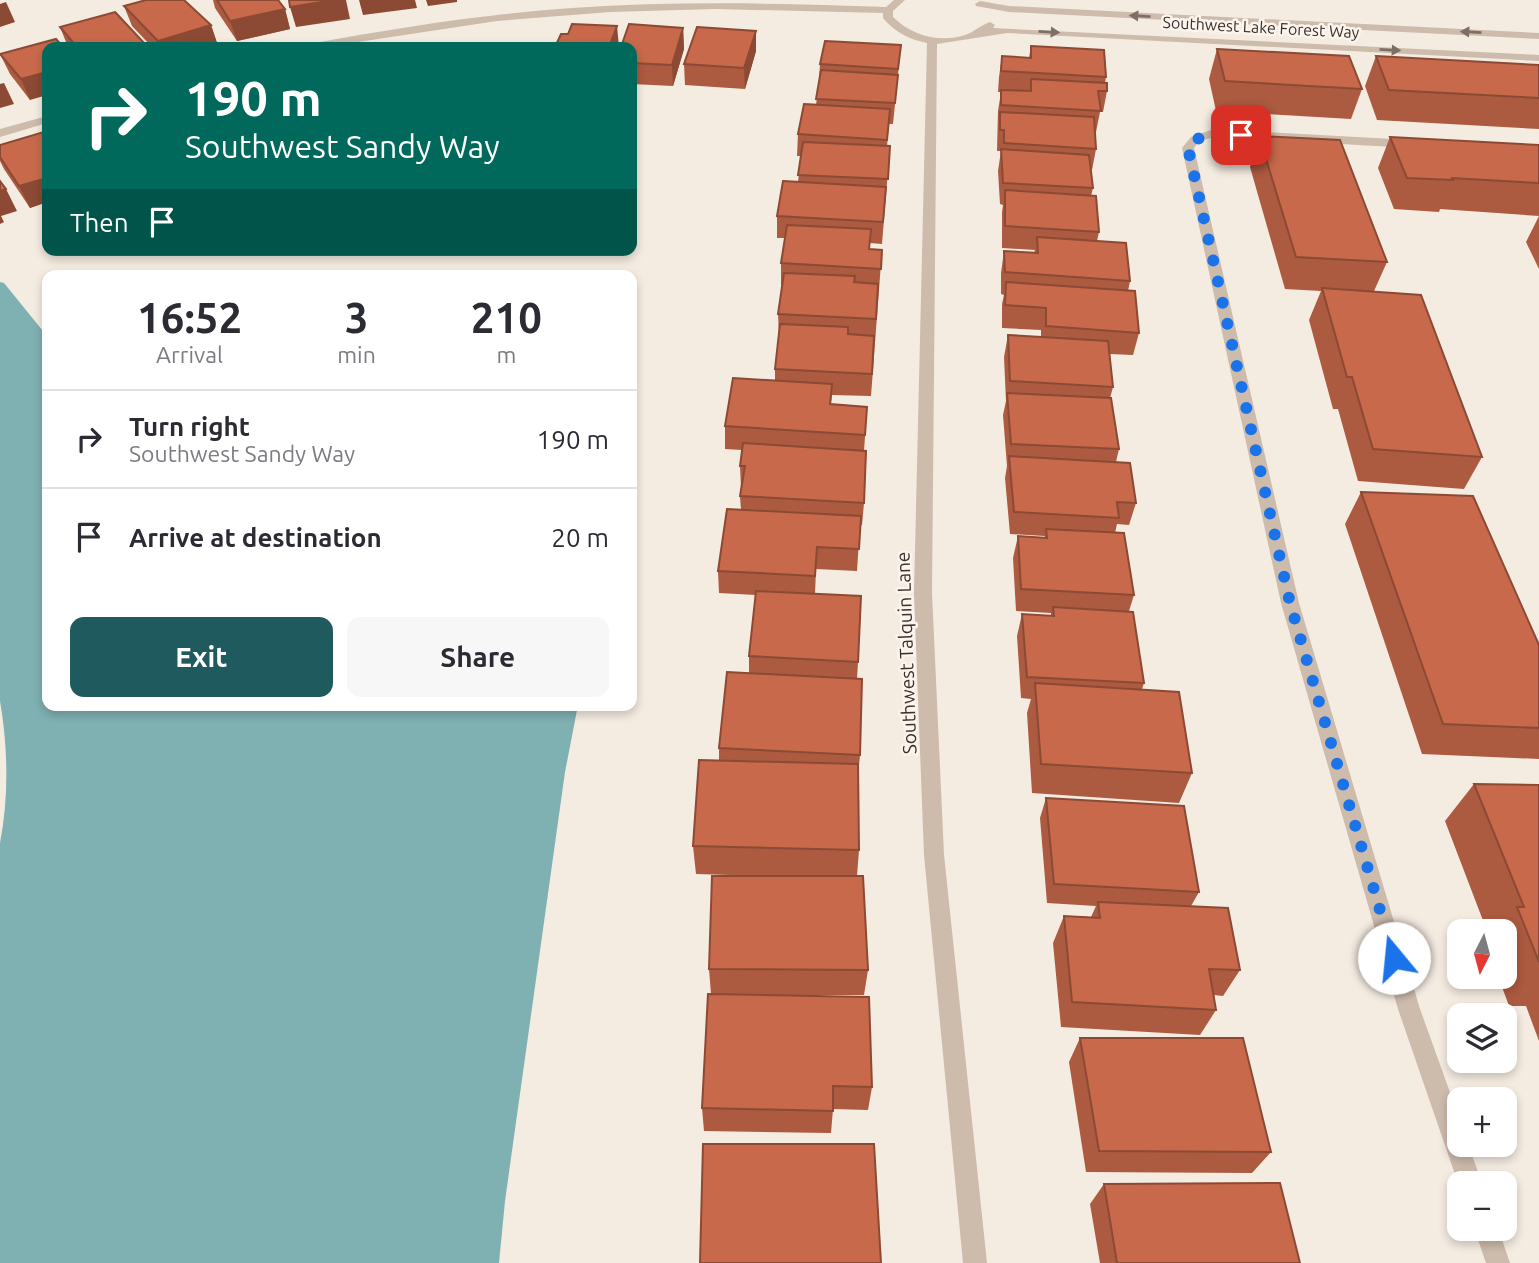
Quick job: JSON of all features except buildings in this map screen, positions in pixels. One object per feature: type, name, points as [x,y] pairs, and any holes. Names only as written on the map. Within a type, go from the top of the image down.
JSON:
[{"type":"street","points":[[335,42],[393,31],[496,18],[612,9],[752,6],[888,10],[900,0]]},
{"type":"street","points":[[975,2],[991,17],[990,25],[981,32]]},
{"type":"street","name":"Southwest Lake Forest Way","points":[[975,2],[1009,9],[1539,36]]},
{"type":"street","points":[[888,10],[888,18],[900,31],[932,40]]},
{"type":"street","points":[[1233,20],[1230,24],[1231,31],[1248,43]]},
{"type":"street","name":"Southwest Lake Forest Way","points":[[932,40],[968,38],[981,32],[1007,30],[1539,58]]},
{"type":"street","name":"Southwest Talquin Lane","points":[[932,40],[923,593],[934,855],[975,1263]]},
{"type":"street","points":[[0,133],[42,120]]},
{"type":"street","points":[[1431,145],[1214,133],[1195,139],[1188,148],[1290,603],[1409,1009],[1466,1171]]},
{"type":"street","points":[[1491,1241],[1499,1263]]},
{"type":"water","points":[[0,282],[4,283],[42,330],[42,711],[577,711],[565,772],[505,1201],[499,1263],[0,1263],[0,843],[6,772],[0,701]]},
{"type":"route","points":[[1241,135],[1214,133],[1195,139],[1188,148],[1290,603],[1394,958]]}]
